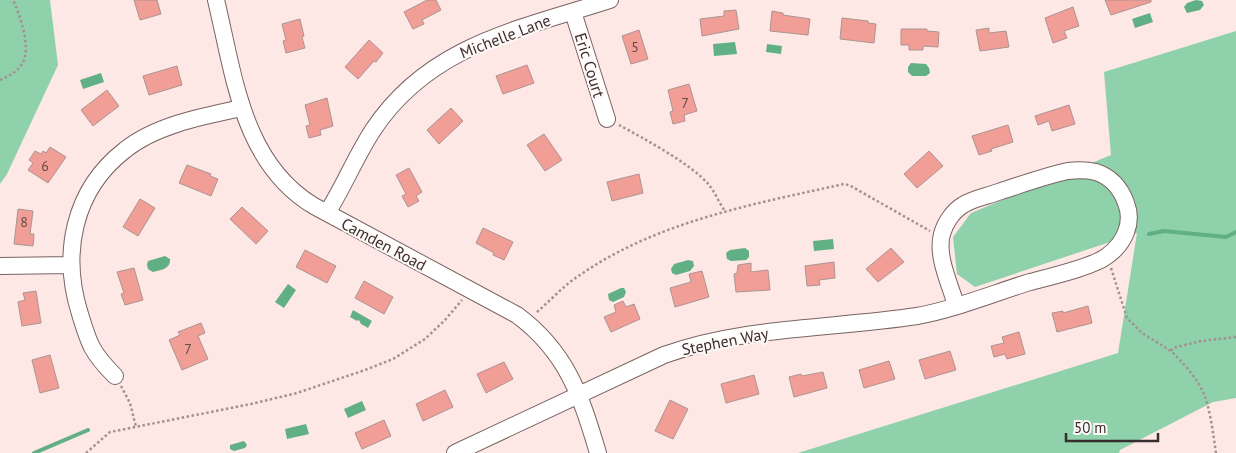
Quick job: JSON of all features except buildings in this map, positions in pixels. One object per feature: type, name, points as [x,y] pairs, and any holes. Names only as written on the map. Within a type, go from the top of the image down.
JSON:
[{"type":"street","name":"Camden Road","points":[[216,0],[242,108],[253,136],[272,168],[298,197],[517,315],[526,322],[552,347],[566,368],[588,417],[598,453]]},
{"type":"street","name":"Michelle Lane","points":[[327,213],[372,131],[392,105],[415,83],[438,65],[482,41],[610,0]]},
{"type":"street","name":"Eric Court","points":[[573,12],[607,119]]},
{"type":"street","points":[[115,376],[91,348],[75,295],[70,265],[77,220],[88,194],[102,171],[125,150],[148,135],[172,126],[242,108]]},
{"type":"street","name":"Stephen Way","points":[[455,453],[578,394],[688,346],[732,336],[918,315],[1079,268],[1105,258],[1123,241],[1128,226],[1127,205],[1115,184],[1105,176],[1082,170],[1068,171],[971,201],[962,206],[946,222],[941,237]]},
{"type":"street","points":[[941,237],[942,258],[956,305]]},
{"type":"street","points":[[0,266],[70,265]]},
{"type":"path","points":[[0,80],[17,70],[23,63],[26,53],[21,20],[13,0]]},
{"type":"path","points":[[607,119],[635,134],[697,173],[710,185],[725,211]]},
{"type":"path","points":[[526,322],[578,276],[599,263],[653,236],[725,211],[844,184],[850,185],[941,237]]},
{"type":"path","points":[[1105,258],[1115,279],[1128,318],[1142,333],[1171,350],[1187,367],[1202,389],[1212,426],[1216,453]]},
{"type":"path","points":[[86,453],[110,432],[298,393],[394,359],[425,339],[445,320],[470,290]]},
{"type":"path","points":[[1171,350],[1201,341],[1236,337]]},
{"type":"path","points":[[115,376],[130,403],[136,427]]},
{"type":"shaded area","points":[[0,0],[50,0],[58,65],[7,174],[0,184]]},
{"type":"shaded area","points":[[1196,0],[1202,1],[1204,5],[1200,10],[1187,13],[1184,7],[1187,3]]},
{"type":"shaded area","points":[[1150,13],[1153,22],[1135,28],[1132,19]]},
{"type":"shaded area","points":[[1236,31],[1236,398],[1213,402],[1120,450],[1119,453],[798,453],[1118,353],[1137,233],[975,287],[957,274],[953,237],[971,213],[1111,155],[1104,72]]},
{"type":"shaded area","points":[[735,42],[737,54],[714,56],[713,44]]},
{"type":"shaded area","points":[[767,44],[782,46],[781,54],[766,52]]},
{"type":"shaded area","points":[[911,63],[926,64],[930,73],[926,76],[912,76],[908,72],[908,67]]},
{"type":"shaded area","points":[[101,73],[104,82],[83,89],[80,80]]},
{"type":"shaded area","points":[[833,239],[834,249],[814,251],[813,241]]},
{"type":"shaded area","points":[[745,248],[749,251],[749,257],[746,260],[731,261],[727,259],[726,253],[730,250]]},
{"type":"shaded area","points":[[165,256],[170,259],[167,267],[153,272],[148,269],[148,261]]},
{"type":"shaded area","points":[[688,260],[693,261],[694,266],[690,271],[676,275],[672,273],[671,269],[674,264]]},
{"type":"shaded area","points":[[288,284],[296,290],[284,308],[275,302]]},
{"type":"shaded area","points":[[624,288],[626,292],[624,297],[613,302],[609,300],[608,294]]},
{"type":"shaded area","points":[[353,310],[372,321],[368,328],[361,324],[359,320],[357,321],[350,317]]},
{"type":"shaded area","points":[[362,401],[366,410],[348,418],[344,409]]},
{"type":"shaded area","points":[[306,424],[309,434],[287,439],[285,429]]},
{"type":"shaded area","points":[[244,441],[247,445],[245,448],[234,451],[230,449],[230,445]]},
{"type":"waterway","points":[[1149,234],[1164,231],[1226,237],[1236,232]]},
{"type":"waterway","points":[[34,453],[88,430]]}]
